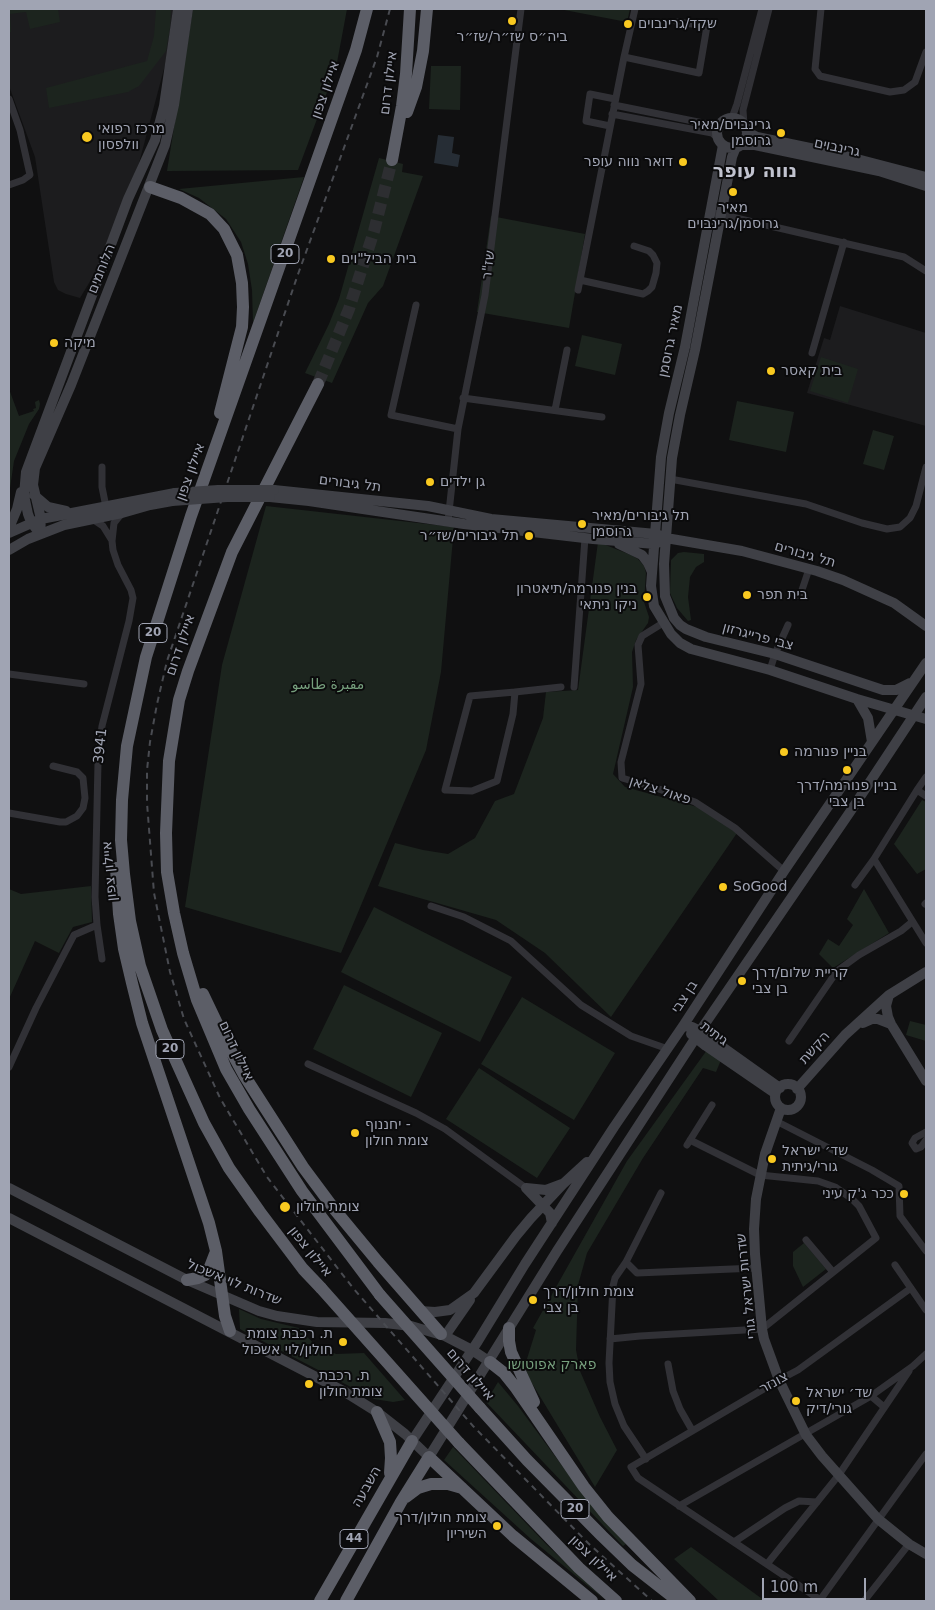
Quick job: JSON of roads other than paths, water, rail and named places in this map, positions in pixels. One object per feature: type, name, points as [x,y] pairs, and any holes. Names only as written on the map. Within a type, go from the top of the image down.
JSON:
[{"type":"highway","name":"איילון צפון","points":[[367,9],[356,50],[198,498],[146,656],[124,771],[122,840],[130,921],[140,966],[162,1030],[204,1123],[230,1168],[265,1219],[304,1269],[459,1443],[572,1561],[616,1601]]},
{"type":"highway","name":"איילון דרום","points":[[410,9],[406,74],[393,157],[416,87],[423,51],[426,9]]},
{"type":"highway","points":[[150,187],[180,198],[210,214],[224,229],[231,241],[239,264],[243,307],[242,327],[198,498]]},
{"type":"highway","name":"איילון דרום","points":[[318,384],[232,552],[188,671],[178,707],[169,761],[166,833],[167,872],[183,953],[198,1000],[226,1069],[249,1109],[287,1168],[380,1294],[527,1460],[632,1565],[678,1601]]},
{"type":"highway","points":[[124,771],[117,816],[116,844],[119,914],[124,948],[142,1023],[202,1202],[216,1251],[225,1316],[230,1331]]},
{"type":"highway","points":[[167,872],[185,940],[201,988],[225,1040],[244,1075],[303,1167],[335,1210],[420,1311],[443,1335]]},
{"type":"highway","points":[[187,1280],[205,1275],[216,1251]]},
{"type":"highway","points":[[509,1328],[509,1341],[512,1352],[526,1386],[556,1444]]},
{"type":"highway","points":[[490,1362],[516,1388],[584,1487],[608,1517],[690,1601]]},
{"type":"highway","points":[[376,1412],[391,1447],[390,1478]]},
{"type":"highway","name":"השבעה","points":[[320,1601],[412,1441]]},
{"type":"highway","points":[[429,1457],[513,1536],[592,1601]]},
{"type":"highway","name":"44","points":[[346,1601],[401,1502],[429,1457]]},
{"type":"highway","points":[[401,1502],[418,1488],[432,1484],[448,1484],[466,1490]]},
{"type":"main road","name":"הלוחמים","points":[[40,534],[24,495],[26,472],[128,199],[155,140],[164,106],[178,9]]},
{"type":"main road","name":"הלוחמים","points":[[36,521],[33,477],[35,468],[71,385],[165,145],[179,72],[188,9]]},
{"type":"main road","points":[[725,120],[738,120],[745,128],[745,139],[738,146],[732,148],[721,142],[718,130],[725,120]]},
{"type":"main road","name":"גרינבוים","points":[[745,128],[757,137],[834,153],[926,176]]},
{"type":"main road","name":"מאיר גרוסמן","points":[[655,539],[661,457],[685,348],[721,142]]},
{"type":"main road","name":"גרינבוים","points":[[738,146],[755,145],[879,171],[926,186]]},
{"type":"main road","name":"מאיר גרוסמן","points":[[666,538],[670,478],[677,429],[695,350],[732,157],[738,146]]},
{"type":"main road","points":[[142,169],[143,182],[150,187]]},
{"type":"main road","points":[[914,173],[926,172]]},
{"type":"main road","points":[[9,528],[17,509],[26,472]]},
{"type":"main road","name":"תל גיבורים","points":[[36,521],[106,507],[227,489],[428,506],[464,524],[589,538],[666,538],[742,551],[808,569],[868,590],[912,614],[926,626]]},
{"type":"main road","points":[[34,495],[52,509],[77,512]]},
{"type":"main road","name":"תל גיבורים","points":[[40,534],[64,525],[122,513],[173,497]]},
{"type":"main road","name":"תל גיבורים","points":[[449,515],[463,514],[491,520],[655,539]]},
{"type":"main road","points":[[9,533],[36,521]]},
{"type":"main road","points":[[9,550],[40,534]]},
{"type":"main road","points":[[589,538],[620,545],[635,551],[646,559],[652,572]]},
{"type":"main road","name":"צבי פרייגרזון","points":[[666,538],[665,596],[674,618],[686,629],[706,637],[775,654],[887,691],[902,688],[914,680]]},
{"type":"main road","name":"צבי פרייגרזון","points":[[655,539],[652,598],[663,623],[676,638],[691,649],[770,670],[857,699],[926,719]]},
{"type":"main road","points":[[912,614],[926,619]]},
{"type":"main road","name":"בן צבי","points":[[472,1350],[597,1153],[668,1049],[784,871],[926,663]]},
{"type":"main road","points":[[490,1362],[509,1328],[698,1034],[926,697]]},
{"type":"main road","points":[[857,699],[868,718],[872,742]]},
{"type":"main road","name":"הקשת","points":[[797,1088],[827,1054],[889,995],[926,972]]},
{"type":"main road","points":[[889,995],[886,1006],[891,1024],[926,1081]]},
{"type":"main road","name":"הקשת","points":[[855,1027],[872,1019],[878,1019],[891,1024]]},
{"type":"main road","name":"גיתית","points":[[683,1026],[698,1034],[778,1091]]},
{"type":"main road","points":[[787,1085],[797,1088],[801,1096],[799,1104],[793,1109],[785,1110],[781,1108],[776,1102],[778,1091],[787,1085]]},
{"type":"main road","name":"שדרות ישראל גורי","points":[[781,1108],[760,1175],[754,1229],[762,1328],[779,1380],[806,1435],[838,1476],[878,1519],[909,1544],[926,1554]]},
{"type":"main road","points":[[443,1335],[516,1236],[563,1184],[597,1153]]},
{"type":"main road","points":[[526,1188],[546,1190],[563,1184]]},
{"type":"main road","name":"שדרות לוי אשכול","points":[[9,1188],[187,1280],[266,1313],[298,1320],[325,1323],[364,1322],[394,1324],[443,1335],[490,1362]]},
{"type":"main road","points":[[526,1188],[544,1204],[550,1213],[552,1223]]},
{"type":"main road","points":[[9,1218],[339,1389],[376,1412],[429,1457]]},
{"type":"main road","points":[[420,1311],[450,1310],[474,1293]]},
{"type":"main road","name":"44","points":[[412,1441],[472,1350]]},
{"type":"main road","name":"44","points":[[429,1457],[490,1362]]},
{"type":"street","name":"שז\"ר","points":[[449,515],[463,398],[485,295],[521,9]]},
{"type":"street","points":[[578,290],[612,114],[635,9]]},
{"type":"street","points":[[610,126],[586,121],[590,94],[615,102],[713,125],[733,115],[762,9]]},
{"type":"street","points":[[745,128],[743,110],[769,9]]},
{"type":"street","points":[[821,9],[815,69],[820,76],[890,92],[904,90],[915,82],[926,52]]},
{"type":"street","points":[[624,57],[699,73],[707,26],[677,22]]},
{"type":"street","points":[[9,99],[20,130],[30,175],[23,180],[9,185]]},
{"type":"street","points":[[612,114],[712,133],[721,142]]},
{"type":"street","points":[[710,212],[904,257],[926,271]]},
{"type":"street","points":[[812,353],[844,242]]},
{"type":"street","points":[[580,280],[643,294],[648,291],[652,287],[656,273],[656,262],[649,251],[634,246]]},
{"type":"street","points":[[416,305],[391,415],[458,429]]},
{"type":"street","points":[[555,410],[567,350]]},
{"type":"street","points":[[463,398],[602,417]]},
{"type":"street","points":[[102,467],[102,487],[106,507]]},
{"type":"street","points":[[670,478],[806,504],[862,523],[887,529],[900,526],[910,518],[916,506],[926,467]]},
{"type":"street","points":[[112,541],[114,523],[122,513]]},
{"type":"street","name":"3941","points":[[91,518],[103,526],[112,541],[115,557],[132,590],[133,598],[129,621],[102,726],[96,806],[95,897],[102,959]]},
{"type":"street","points":[[574,687],[589,538]]},
{"type":"street","points":[[800,596],[808,569]]},
{"type":"street","name":"פאול צלאן","points":[[663,623],[642,636],[638,645],[641,684],[621,762],[622,778],[694,802],[735,828],[784,871]]},
{"type":"street","points":[[770,670],[788,625]]},
{"type":"street","points":[[9,674],[84,684]]},
{"type":"street","points":[[514,692],[513,714],[497,781],[472,791],[445,790],[470,696],[561,687]]},
{"type":"street","points":[[9,813],[60,822],[66,822],[77,816],[83,808],[86,798],[83,778],[77,772],[53,766]]},
{"type":"street","points":[[855,885],[874,859],[926,777]]},
{"type":"street","points":[[917,790],[926,796]]},
{"type":"street","points":[[874,859],[926,943]]},
{"type":"street","points":[[431,906],[464,917],[510,941],[581,1004],[631,1036],[668,1049]]},
{"type":"street","points":[[789,1041],[837,971],[859,955],[901,931],[912,922]]},
{"type":"street","points":[[9,1067],[36,1008],[74,934],[97,925]]},
{"type":"street","points":[[308,1064],[416,1113],[445,1129],[526,1188]]},
{"type":"street","points":[[610,1339],[762,1328],[876,1238],[859,1206],[835,1187],[818,1181],[760,1175],[689,1142],[712,1105]]},
{"type":"street","points":[[776,1121],[872,1170],[899,1186],[900,1216],[926,1251]]},
{"type":"street","points":[[926,1132],[915,1138],[912,1143],[916,1149],[921,1147],[926,1140]]},
{"type":"street","points":[[646,1458],[624,1426],[615,1404],[610,1382],[609,1363],[613,1286],[615,1278],[626,1262],[661,1193]]},
{"type":"street","points":[[806,1240],[833,1272]]},
{"type":"street","points":[[626,1262],[637,1273],[756,1268]]},
{"type":"street","points":[[895,1265],[926,1310]]},
{"type":"street","name":"צונזר","points":[[679,1506],[638,1478],[631,1467],[798,1370],[911,1288]]},
{"type":"street","points":[[926,1354],[872,1396],[679,1506],[821,1601],[926,1454]]},
{"type":"street","points":[[668,1364],[673,1391],[680,1409],[692,1430]]},
{"type":"street","points":[[767,1564],[838,1476],[913,1366]]},
{"type":"street","points":[[872,1396],[884,1407]]},
{"type":"street","points":[[734,1542],[799,1500],[817,1502]]},
{"type":"street","points":[[864,1601],[909,1544]]},
{"type":"tunnel","points":[[318,384],[349,309],[374,231],[392,160]]},
{"type":"railway","points":[[390,9],[377,57],[297,277],[167,661],[150,742],[147,770],[147,803],[154,893],[170,972],[184,1019],[220,1098],[267,1177],[353,1288],[473,1426],[588,1543],[652,1601]]},
{"type":"place","name":"ביה״ס שז״ר/שז״ר","points":[[512,21]]},
{"type":"place","name":"שקד/גרינבוים","points":[[628,24]]},
{"type":"place","name":"גרינבוים/מאיר גרוסמן","points":[[781,133]]},
{"type":"place","name":"מרכז רפואי וולפסון","points":[[87,137]]},
{"type":"place","name":"דואר נווה עופר","points":[[683,162]]},
{"type":"place","name":"מאיר גרוסמן/גרינבוים","points":[[733,192]]},
{"type":"place","name":"בית הביל\"וים","points":[[331,259]]},
{"type":"place","name":"מיקה","points":[[54,343]]},
{"type":"place","name":"בית קאסר","points":[[771,371]]},
{"type":"place","name":"גן ילדים","points":[[430,482]]},
{"type":"place","name":"תל גיבורים/מאיר גרוסמן","points":[[582,524]]},
{"type":"place","name":"תל גיבורים/שז״ר","points":[[529,536]]},
{"type":"place","name":"בית תפר","points":[[747,595]]},
{"type":"place","name":"בנין פנורמה/תיאטרון ניקו ניתאי","points":[[647,597]]},
{"type":"place","name":"בניין פנורמה","points":[[784,752]]},
{"type":"place","name":"בניין פנורמה/דרך בן צבי","points":[[847,770]]},
{"type":"place","name":"SoGood","points":[[723,887]]},
{"type":"place","name":"קריית שלום/דרך בן צבי","points":[[742,981]]},
{"type":"place","name":"יחננוף - צומת חולון","points":[[355,1133]]},
{"type":"place","name":"שד׳ ישראל גורי/גיתית","points":[[772,1159]]},
{"type":"place","name":"ככר ג'ק עיני","points":[[904,1194]]},
{"type":"place","name":"צומת חולון","points":[[285,1207]]},
{"type":"place","name":"צומת חולון/דרך בן צבי","points":[[533,1300]]},
{"type":"place","name":"ת. רכבת צומת חולון/לוי אשכול","points":[[343,1342]]},
{"type":"place","name":"ת. רכבת צומת חולון","points":[[309,1384]]},
{"type":"place","name":"שד׳ ישראל גורי/דיק","points":[[796,1401]]},
{"type":"place","name":"צומת חולון/דרך השיריון","points":[[497,1526]]},
{"type":"district","name":"נווה עופר","points":[[755,172]]},
{"type":"park label","name":"مقبرة طاسو","points":[[328,685]]},
{"type":"park label","name":"פארק אפוטושו","points":[[552,1365]]}]
